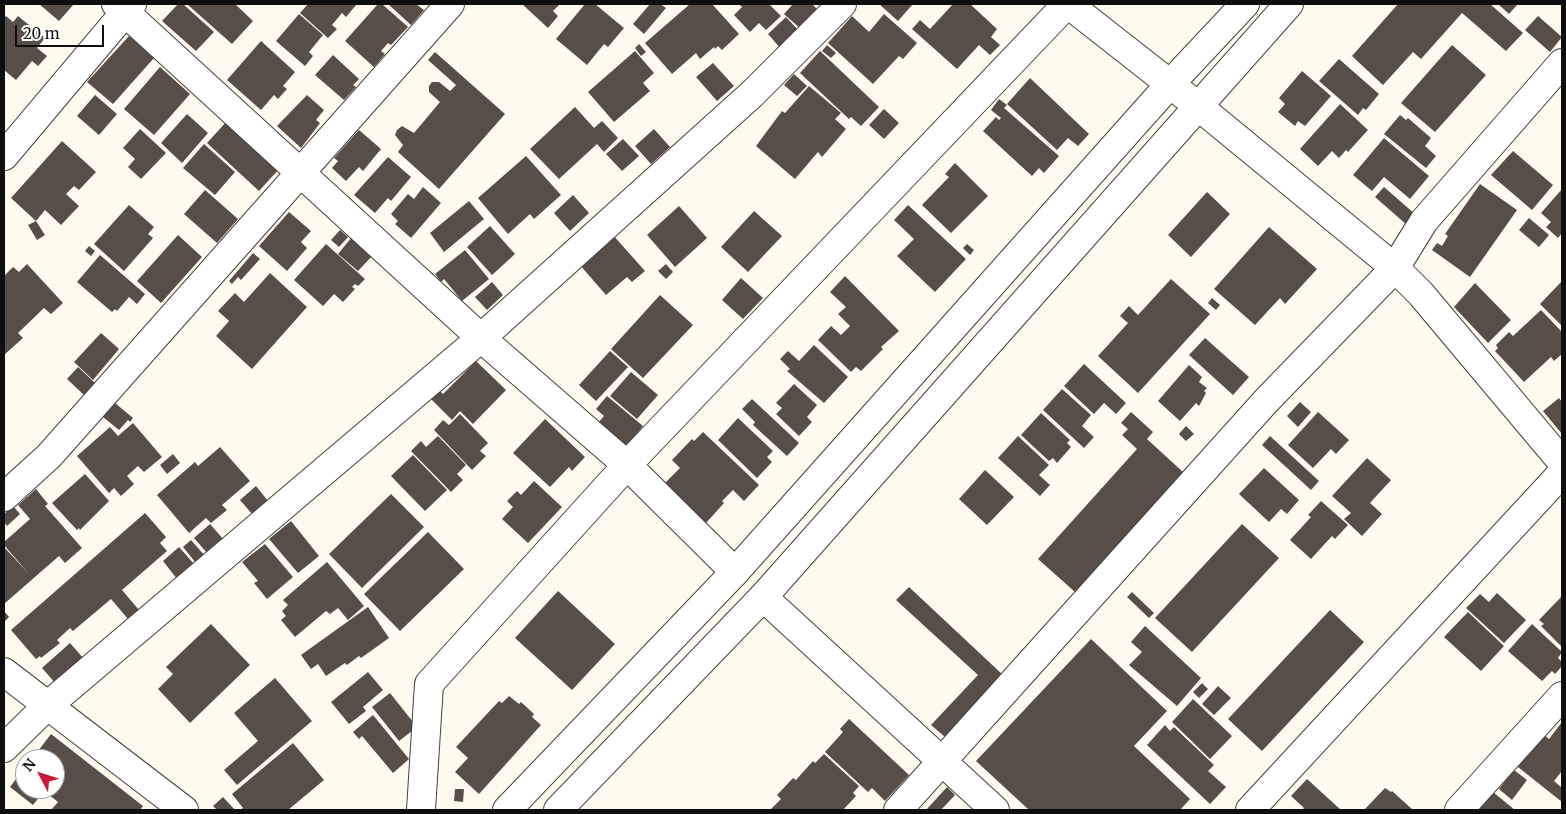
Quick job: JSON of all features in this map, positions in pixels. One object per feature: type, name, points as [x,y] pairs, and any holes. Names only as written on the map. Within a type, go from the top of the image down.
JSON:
[{"type":"street","points":[[4,497],[49,456],[450,4]]},
{"type":"street","points":[[4,748],[46,707],[481,338],[752,94],[842,4]]},
{"type":"street","points":[[421,810],[429,684],[627,465],[1068,4],[1198,106],[1395,268],[1421,294],[1562,462]]},
{"type":"street","points":[[507,810],[735,572],[1170,84],[1245,4]]},
{"type":"street","points":[[558,810],[764,597],[1289,4]]},
{"type":"street","points":[[4,156],[124,6],[481,338],[627,465],[735,572]]},
{"type":"street","points":[[898,810],[1266,401],[1395,268],[1424,221],[1562,62]]},
{"type":"street","points":[[1250,810],[1562,473]]},
{"type":"street","points":[[764,597],[943,760],[995,810]]},
{"type":"street","points":[[4,672],[46,707],[184,810]]},
{"type":"street","points":[[1459,810],[1562,696]]},
{"type":"building","points":[[39,4],[74,4],[59,21]]},
{"type":"building","points":[[178,4],[183,4],[214,32],[196,51],[162,21]]},
{"type":"building","points":[[187,4],[235,4],[253,21],[232,44]]},
{"type":"building","points":[[308,4],[357,4],[346,17],[342,13],[332,25],[337,29],[328,38],[300,13]]},
{"type":"building","points":[[378,4],[382,4],[408,27],[391,45],[388,43],[381,51],[385,54],[374,67],[345,41]]},
{"type":"building","points":[[388,4],[416,4],[424,10],[411,25]]},
{"type":"building","points":[[522,4],[560,4],[553,11],[558,16],[548,28]]},
{"type":"building","points":[[585,4],[595,4],[624,28],[608,47],[604,44],[587,65],[556,39]]},
{"type":"building","points":[[650,4],[660,4],[666,8],[644,34],[633,24]]},
{"type":"building","points":[[690,4],[712,4],[739,34],[722,50],[718,46],[715,49],[714,47],[700,59],[696,53],[672,74],[645,43]]},
{"type":"building","points":[[739,4],[769,4],[781,16],[766,30],[759,23],[750,32],[734,15],[742,7]]},
{"type":"building","points":[[793,4],[812,4],[819,11],[802,30],[784,14]]},
{"type":"building","points":[[879,4],[913,4],[898,21]]},
{"type":"building","points":[[953,4],[970,4],[997,29],[991,37],[1000,45],[990,55],[979,45],[957,69],[912,29],[920,20],[930,29]]},
{"type":"building","points":[[1398,4],[1490,4],[1523,33],[1506,51],[1462,13],[1421,59],[1413,52],[1383,85],[1352,56]]},
{"type":"building","points":[[1498,4],[1518,4],[1509,14]]},
{"type":"building","points":[[299,14],[323,35],[309,52],[313,56],[305,66],[276,41]]},
{"type":"building","points":[[884,14],[917,43],[903,59],[899,56],[873,84],[828,43],[852,16],[869,32]]},
{"type":"building","points":[[6,16],[13,22],[18,16],[45,38],[37,48],[47,56],[38,66],[32,61],[16,80],[4,70],[4,18]]},
{"type":"building","points":[[1538,16],[1562,37],[1550,52],[1525,30]]},
{"type":"building","points":[[786,17],[800,32],[781,49],[768,34]]},
{"type":"building","points":[[129,36],[154,58],[113,104],[87,82]]},
{"type":"building","points":[[261,41],[295,72],[283,86],[287,89],[278,99],[274,95],[261,110],[227,80]]},
{"type":"building","points":[[639,44],[646,52],[641,56],[635,48]]},
{"type":"building","points":[[827,45],[836,53],[831,58],[822,51]]},
{"type":"building","points":[[1452,45],[1486,75],[1435,132],[1401,103]]},
{"type":"building","points":[[635,51],[654,73],[643,83],[650,91],[614,122],[588,92]]},
{"type":"building","points":[[820,51],[879,107],[861,126],[851,117],[849,119],[800,73]]},
{"type":"building","points":[[435,52],[505,114],[439,189],[398,152],[403,145],[395,135],[402,126],[414,133],[440,102],[429,92],[429,86],[432,82],[439,82],[450,91],[456,85],[428,60]]},
{"type":"building","points":[[333,55],[359,79],[353,85],[356,87],[344,100],[315,75]]},
{"type":"building","points":[[1339,59],[1379,94],[1366,110],[1363,108],[1358,115],[1319,81]]},
{"type":"building","points":[[713,63],[734,86],[717,101],[696,77]]},
{"type":"building","points":[[160,67],[190,94],[154,135],[124,109]]},
{"type":"building","points":[[1302,71],[1331,96],[1305,126],[1298,121],[1295,126],[1278,112],[1285,104],[1279,98]]},
{"type":"building","points":[[794,74],[807,86],[797,96],[784,85]]},
{"type":"building","points":[[1030,78],[1089,134],[1078,146],[1068,138],[1057,150],[1007,104]]},
{"type":"building","points":[[809,86],[841,113],[835,119],[846,129],[822,157],[818,152],[795,179],[756,146],[782,111],[785,113]]},
{"type":"building","points":[[95,95],[117,114],[99,135],[77,116]]},
{"type":"building","points":[[307,95],[324,110],[316,120],[320,123],[301,148],[277,126]]},
{"type":"building","points":[[999,99],[1007,105],[1004,108],[1059,156],[1044,173],[1039,168],[1032,176],[983,131],[996,117],[999,120],[1001,118],[991,110]]},
{"type":"building","points":[[1340,104],[1368,130],[1348,152],[1346,150],[1339,158],[1332,151],[1318,166],[1300,149]]},
{"type":"building","points":[[575,107],[594,128],[602,121],[618,138],[604,152],[597,144],[559,179],[530,149]]},
{"type":"building","points":[[884,109],[899,123],[884,139],[869,125]]},
{"type":"building","points":[[187,114],[208,133],[182,163],[161,143]]},
{"type":"building","points":[[1400,115],[1406,120],[1408,118],[1431,138],[1425,146],[1436,156],[1426,168],[1384,134]]},
{"type":"building","points":[[227,121],[279,169],[259,191],[207,143]]},
{"type":"building","points":[[140,129],[166,153],[141,179],[128,167],[135,159],[123,148]]},
{"type":"building","points":[[654,129],[670,147],[651,164],[635,146]]},
{"type":"building","points":[[359,130],[381,149],[363,171],[359,167],[346,181],[332,168],[338,161],[334,158]]},
{"type":"building","points":[[1384,138],[1429,176],[1410,199],[1384,177],[1372,191],[1353,175]]},
{"type":"building","points":[[623,139],[639,156],[622,171],[606,154]]},
{"type":"building","points":[[62,141],[96,172],[79,190],[74,186],[66,194],[79,206],[61,225],[45,210],[36,221],[11,198]]},
{"type":"building","points":[[204,144],[235,172],[215,195],[183,168]]},
{"type":"building","points":[[1513,151],[1553,185],[1532,210],[1491,175]]},
{"type":"building","points":[[526,156],[561,195],[534,219],[530,214],[508,234],[478,198]]},
{"type":"building","points":[[388,157],[411,177],[391,201],[388,198],[375,213],[354,195]]},
{"type":"building","points":[[955,163],[988,196],[951,233],[922,205],[949,177],[945,174]]},
{"type":"building","points":[[1480,184],[1517,210],[1470,277],[1432,250],[1437,243],[1442,246],[1448,236],[1445,234]]},
{"type":"building","points":[[423,187],[441,203],[411,238],[395,224],[398,221],[391,214],[408,194],[414,199]]},
{"type":"building","points":[[1384,187],[1416,215],[1407,225],[1375,197]]},
{"type":"building","points":[[1562,189],[1562,233],[1558,238],[1546,227],[1551,222],[1541,213]]},
{"type":"building","points":[[205,190],[238,219],[217,243],[184,214]]},
{"type":"building","points":[[1207,192],[1230,214],[1191,257],[1168,235]]},
{"type":"building","points":[[573,195],[589,213],[570,231],[554,213]]},
{"type":"building","points":[[469,201],[484,219],[444,252],[430,233]]},
{"type":"building","points":[[129,205],[154,227],[148,234],[153,238],[124,271],[94,244]]},
{"type":"building","points":[[908,205],[966,259],[935,292],[897,256],[914,239],[894,220]]},
{"type":"building","points":[[679,206],[707,238],[675,267],[647,235]]},
{"type":"building","points":[[754,211],[782,236],[748,272],[721,247]]},
{"type":"building","points":[[289,212],[311,231],[301,242],[307,248],[287,271],[259,246]]},
{"type":"building","points":[[1529,218],[1549,235],[1539,247],[1519,230]]},
{"type":"building","points":[[36,221],[45,235],[37,240],[28,225]]},
{"type":"building","points":[[490,226],[515,254],[492,275],[467,247]]},
{"type":"building","points":[[1269,227],[1317,269],[1285,304],[1280,298],[1255,325],[1214,289]]},
{"type":"building","points":[[340,230],[348,237],[339,247],[331,240]]},
{"type":"building","points":[[612,234],[645,271],[632,282],[627,277],[606,295],[579,264]]},
{"type":"building","points":[[178,235],[202,257],[161,303],[137,281]]},
{"type":"building","points":[[352,237],[373,255],[358,271],[338,254]]},
{"type":"building","points":[[326,244],[365,279],[358,286],[355,284],[352,287],[355,289],[343,302],[334,294],[323,306],[294,280]]},
{"type":"building","points":[[967,244],[974,250],[970,255],[963,248]]},
{"type":"building","points":[[89,246],[95,251],[91,256],[85,251]]},
{"type":"building","points":[[465,250],[489,279],[462,301],[444,279],[441,282],[435,274]]},
{"type":"building","points":[[253,253],[260,259],[241,280],[238,277],[232,284],[229,281]]},
{"type":"building","points":[[100,255],[145,294],[137,304],[129,297],[117,311],[115,309],[112,312],[77,282]]},
{"type":"building","points":[[27,264],[63,303],[51,314],[44,308],[18,333],[23,338],[4,355],[4,276],[13,267],[19,272]]},
{"type":"building","points":[[666,264],[673,272],[666,279],[658,271]]},
{"type":"building","points":[[270,273],[307,307],[252,369],[216,336],[229,321],[218,311],[235,293],[244,302]]},
{"type":"building","points":[[845,276],[899,331],[881,347],[883,349],[861,371],[856,367],[851,372],[818,340],[831,326],[841,335],[850,326],[838,314],[846,307],[830,292]]},
{"type":"building","points":[[741,278],[763,298],[743,319],[722,300]]},
{"type":"building","points":[[1171,279],[1210,314],[1138,393],[1098,356],[1128,323],[1120,316],[1129,306],[1138,315]]},
{"type":"building","points":[[1562,281],[1562,326],[1540,304]]},
{"type":"building","points":[[492,282],[503,295],[487,310],[475,297]]},
{"type":"building","points":[[1475,283],[1511,320],[1488,343],[1454,307]]},
{"type":"building","points":[[660,295],[693,325],[643,378],[611,349]]},
{"type":"building","points":[[1212,298],[1220,305],[1216,310],[1208,303]]},
{"type":"building","points":[[1541,310],[1562,332],[1562,354],[1554,361],[1551,357],[1524,382],[1495,351],[1498,348],[1496,345],[1509,332],[1513,336]]},
{"type":"building","points":[[101,333],[119,349],[93,380],[74,362]]},
{"type":"building","points":[[1205,338],[1249,377],[1233,395],[1189,355]]},
{"type":"building","points":[[814,345],[848,377],[824,403],[787,371],[790,369],[780,359],[788,351],[799,361]]},
{"type":"building","points":[[610,351],[628,367],[596,401],[579,385]]},
{"type":"building","points":[[476,361],[506,390],[473,424],[460,411],[452,420],[430,398],[439,390],[443,394]]},
{"type":"building","points":[[1084,364],[1126,403],[1116,414],[1104,403],[1094,414],[1064,386]]},
{"type":"building","points":[[1189,365],[1202,377],[1199,382],[1207,388],[1204,391],[1206,393],[1199,406],[1196,403],[1180,421],[1158,401]]},
{"type":"building","points":[[78,367],[95,383],[84,395],[67,379]]},
{"type":"building","points":[[631,372],[658,395],[637,419],[610,396]]},
{"type":"building","points":[[794,384],[817,405],[807,417],[812,422],[799,436],[776,414],[782,408],[776,403]]},
{"type":"building","points":[[1062,389],[1091,415],[1082,426],[1094,437],[1084,448],[1043,410]]},
{"type":"building","points":[[607,396],[643,426],[625,448],[597,424],[604,416],[596,409]]},
{"type":"building","points":[[1559,398],[1562,402],[1562,434],[1543,411]]},
{"type":"building","points":[[752,399],[799,443],[787,456],[753,425],[755,422],[742,409]]},
{"type":"building","points":[[1300,402],[1311,412],[1298,427],[1287,416]]},
{"type":"building","points":[[115,403],[133,418],[130,422],[128,420],[119,430],[103,417]]},
{"type":"building","points":[[1131,412],[1153,432],[1147,439],[1184,473],[1075,592],[1038,559],[1137,449],[1122,435],[1128,429],[1121,423]]},
{"type":"building","points":[[1318,412],[1349,440],[1336,454],[1331,449],[1313,468],[1288,445]]},
{"type":"building","points":[[1041,413],[1070,440],[1067,443],[1071,447],[1057,463],[1053,458],[1049,461],[1021,435]]},
{"type":"building","points":[[460,414],[488,443],[480,451],[486,456],[472,470],[434,430],[443,420],[449,425]]},
{"type":"building","points":[[738,418],[773,451],[767,457],[772,462],[757,478],[718,440]]},
{"type":"building","points":[[545,419],[585,457],[572,471],[569,467],[550,487],[513,453]]},
{"type":"building","points":[[133,423],[162,457],[144,472],[138,466],[127,476],[134,484],[121,496],[114,488],[109,493],[77,456],[110,427],[118,436]]},
{"type":"building","points":[[1186,426],[1194,434],[1186,441],[1179,434]]},
{"type":"building","points":[[703,432],[759,485],[744,501],[733,490],[722,501],[724,503],[706,523],[693,510],[690,512],[662,486],[680,468],[672,460],[692,439],[694,441]]},
{"type":"building","points":[[438,436],[466,465],[457,474],[463,480],[451,492],[411,451],[421,441],[426,447]]},
{"type":"building","points":[[1018,436],[1049,465],[1039,475],[1050,485],[1040,496],[998,458]]},
{"type":"building","points":[[1270,436],[1319,481],[1311,490],[1262,445]]},
{"type":"building","points":[[220,447],[250,481],[222,505],[227,510],[211,523],[206,518],[189,533],[157,495],[195,462],[198,466]]},
{"type":"building","points":[[173,454],[180,463],[167,474],[160,465]]},
{"type":"building","points":[[413,455],[447,490],[425,511],[391,476]]},
{"type":"building","points":[[1367,458],[1391,480],[1370,503],[1382,514],[1362,536],[1344,519],[1351,513],[1332,496]]},
{"type":"building","points":[[1264,468],[1299,500],[1287,514],[1281,509],[1269,522],[1239,494]]},
{"type":"building","points":[[985,470],[1014,497],[987,525],[959,499]]},
{"type":"building","points":[[85,474],[109,501],[80,530],[79,528],[77,530],[52,503]]},
{"type":"building","points":[[534,481],[562,507],[528,543],[502,519],[513,507],[507,501],[517,491],[521,495]]},
{"type":"building","points":[[256,486],[268,501],[252,514],[240,500]]},
{"type":"building","points":[[36,489],[48,504],[45,506],[82,548],[65,563],[59,556],[4,604],[4,547],[29,574],[4,545],[4,542],[30,519],[18,505]]},
{"type":"building","points":[[391,494],[424,527],[362,588],[329,554]]},
{"type":"building","points":[[1321,501],[1348,525],[1335,539],[1332,536],[1311,559],[1290,540],[1311,517],[1308,515]]},
{"type":"building","points":[[13,506],[20,514],[7,526],[4,522],[4,514]]},
{"type":"building","points":[[145,513],[166,537],[160,543],[167,551],[122,590],[139,610],[128,619],[111,599],[73,631],[70,628],[57,640],[60,643],[41,658],[40,656],[36,659],[11,630]]},
{"type":"building","points":[[291,521],[319,556],[298,573],[269,539]]},
{"type":"building","points":[[210,524],[224,540],[208,554],[194,538]]},
{"type":"building","points":[[1242,524],[1279,558],[1192,652],[1155,618]]},
{"type":"building","points":[[428,532],[464,569],[400,631],[364,594]]},
{"type":"building","points":[[191,540],[205,556],[196,563],[183,547]]},
{"type":"building","points":[[265,544],[293,577],[267,599],[254,583],[258,581],[242,562]]},
{"type":"building","points":[[179,547],[194,564],[177,579],[163,561]]},
{"type":"building","points":[[327,562],[364,606],[348,620],[338,608],[330,614],[326,611],[295,637],[281,620],[286,616],[282,611],[288,605],[283,600]]},
{"type":"building","points":[[909,587],[1003,675],[945,737],[931,725],[978,675],[896,600]]},
{"type":"building","points":[[558,591],[615,644],[572,690],[515,638]]},
{"type":"building","points":[[1132,592],[1154,613],[1149,618],[1127,597]]},
{"type":"building","points":[[1497,593],[1526,620],[1504,643],[1466,608],[1480,594],[1489,602]]},
{"type":"building","points":[[1562,596],[1562,647],[1541,626],[1544,624],[1539,620]]},
{"type":"building","points":[[368,607],[389,638],[361,658],[359,656],[347,665],[345,663],[326,676],[318,664],[311,669],[301,655]]},
{"type":"building","points":[[1330,610],[1364,642],[1262,751],[1228,719]]},
{"type":"building","points":[[4,611],[9,617],[4,622]]},
{"type":"building","points":[[1468,612],[1504,646],[1481,671],[1444,637]]},
{"type":"building","points":[[211,624],[250,665],[190,723],[158,689],[173,674],[166,667]]},
{"type":"building","points":[[1532,624],[1562,652],[1558,658],[1562,662],[1562,666],[1555,674],[1552,671],[1542,681],[1508,651]]},
{"type":"building","points":[[1145,626],[1201,678],[1177,706],[1129,665],[1142,652],[1131,642]]},
{"type":"building","points":[[1091,639],[1167,711],[1134,746],[1190,799],[1180,810],[1029,810],[976,761]]},
{"type":"building","points":[[70,643],[84,659],[56,684],[42,668]]},
{"type":"building","points":[[368,672],[383,690],[363,707],[366,711],[349,724],[331,702]]},
{"type":"building","points":[[275,678],[312,721],[237,785],[224,770],[258,741],[234,713]]},
{"type":"building","points":[[1202,683],[1208,689],[1199,698],[1193,692]]},
{"type":"building","points":[[1218,686],[1231,698],[1214,715],[1202,704]]},
{"type":"building","points":[[390,693],[417,727],[399,741],[372,707]]},
{"type":"building","points":[[509,696],[519,704],[521,702],[534,714],[532,717],[541,725],[479,794],[455,772],[468,758],[456,747],[499,701],[502,703]]},
{"type":"building","points":[[1193,699],[1232,736],[1210,759],[1172,722]]},
{"type":"building","points":[[373,715],[409,759],[393,773],[362,736],[359,739],[353,732]]},
{"type":"building","points":[[849,719],[909,775],[885,801],[872,788],[868,792],[825,752],[843,732],[840,729]]},
{"type":"building","points":[[1562,722],[1562,771],[1554,781],[1562,788],[1562,802],[1518,767],[1544,735],[1549,739]]},
{"type":"building","points":[[1165,725],[1170,731],[1174,727],[1214,765],[1208,771],[1226,787],[1210,804],[1147,745]]},
{"type":"building","points":[[51,734],[143,806],[140,810],[51,810],[58,802],[54,799],[65,799],[65,749],[40,749]]},
{"type":"building","points":[[293,743],[324,780],[288,810],[240,810],[243,808],[232,794]]},
{"type":"building","points":[[824,754],[859,786],[853,793],[856,796],[843,810],[770,810],[781,799],[777,795],[793,778],[796,780],[813,761],[815,763]]},
{"type":"building","points":[[1514,770],[1527,780],[1512,800],[1499,789]]},
{"type":"building","points":[[1307,779],[1341,810],[1302,810],[1304,808],[1291,796]]},
{"type":"building","points":[[15,780],[15,791],[10,787]]},
{"type":"building","points":[[947,787],[955,795],[941,810],[926,810]]},
{"type":"building","points":[[1385,788],[1392,791],[1413,810],[1364,810]]},
{"type":"building","points":[[455,789],[464,789],[463,802],[454,801]]},
{"type":"building","points":[[1493,792],[1515,810],[1478,810]]},
{"type":"building","points":[[223,797],[235,810],[217,810],[213,806]]},
{"type":"building","points":[[25,799],[38,799],[33,805]]}]
